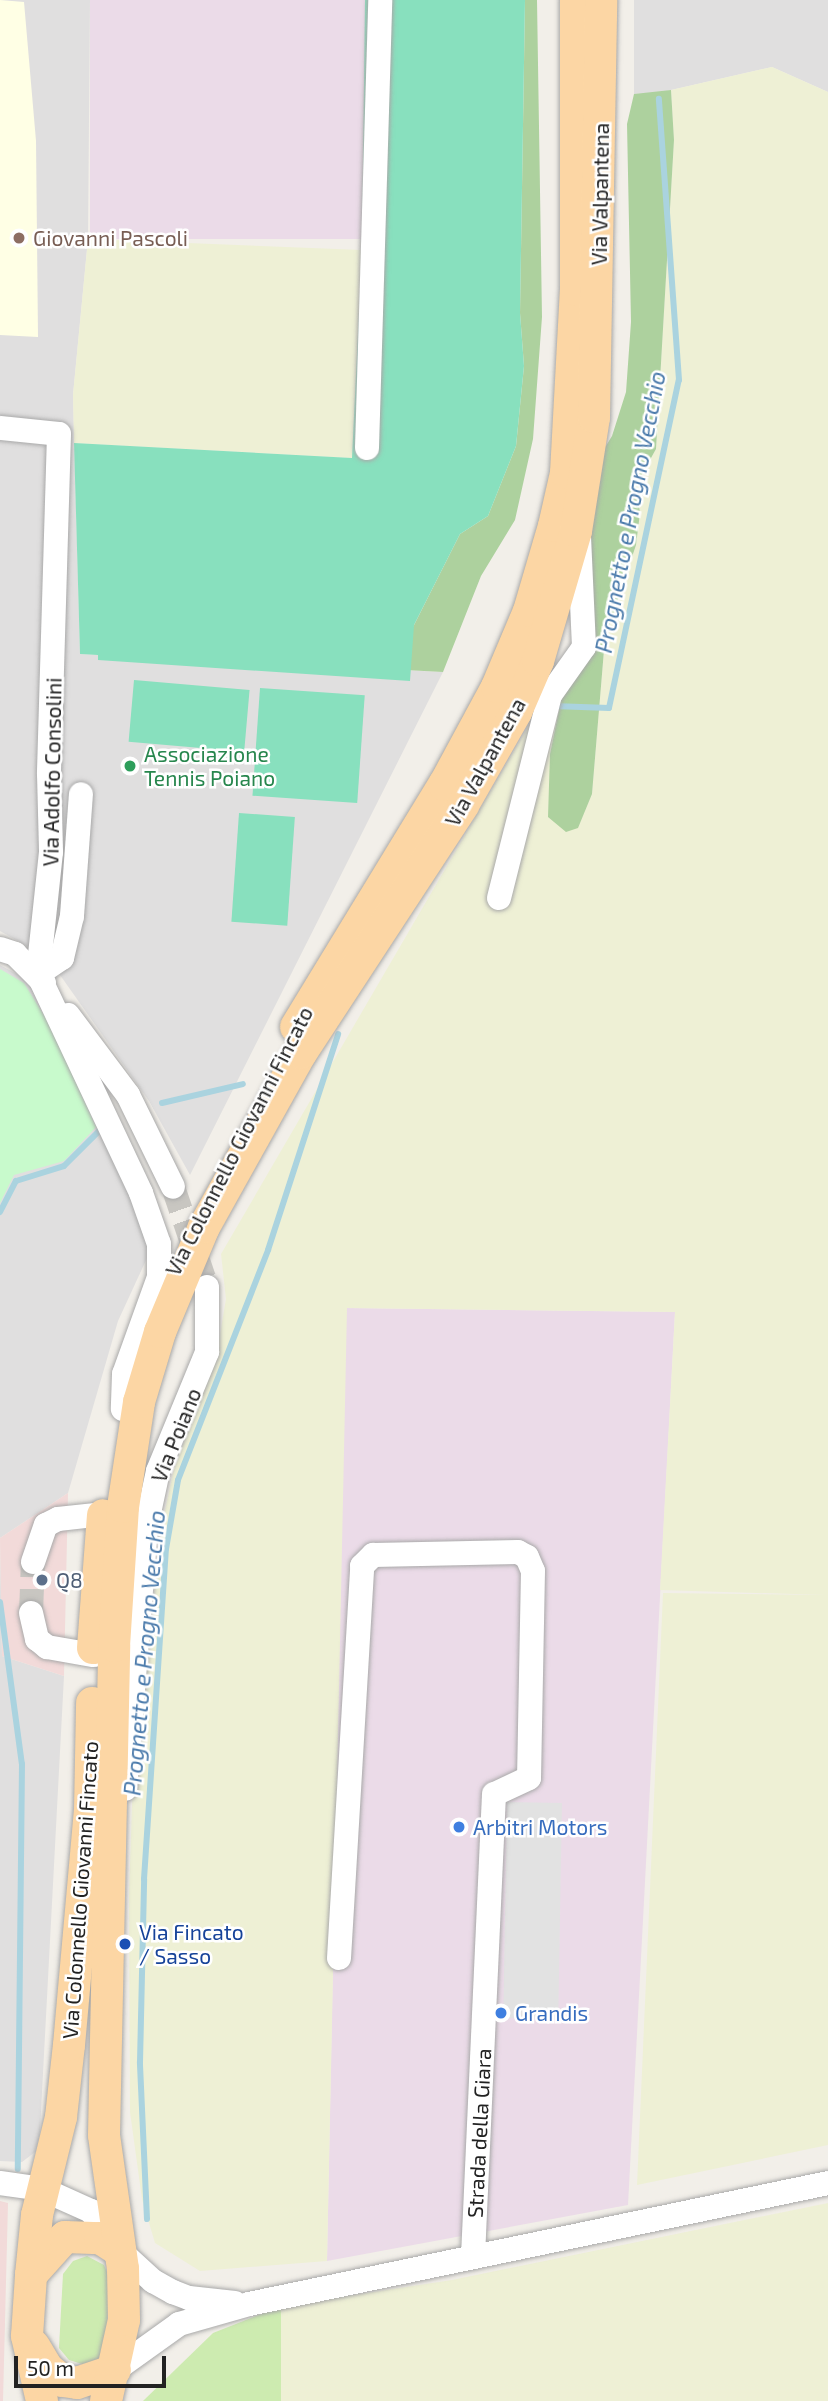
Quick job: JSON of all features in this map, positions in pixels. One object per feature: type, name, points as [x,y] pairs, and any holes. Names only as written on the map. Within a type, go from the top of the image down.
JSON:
[{"type":"main road","name":"Via Valpantena","points":[[444,785],[497,687],[529,611],[566,473],[576,290],[576,0]]},
{"type":"main road","name":"Via Valpantena","points":[[132,1453],[139,1402],[160,1332],[204,1227],[301,1053],[463,805],[516,712],[543,644],[578,521],[594,417],[599,314],[601,0]]},
{"type":"main road","name":"Via Colonnello Giovanni Fincato","points":[[42,2401],[27,2336],[31,2275],[42,2189],[61,2117],[69,2045],[90,1811],[93,1655],[103,1514],[123,1409],[179,1248],[320,983],[444,785]]},
{"type":"main road","name":"Via Colonnello Giovanni Fincato","points":[[106,2401],[116,2370],[124,2320],[120,2251],[104,2135],[111,1919],[114,1646],[123,1507],[132,1453]]},
{"type":"main road","points":[[31,2275],[65,2238],[100,2238],[120,2251]]},
{"type":"main road","points":[[27,2336],[48,2369],[62,2381],[77,2383],[116,2370]]},
{"type":"street","points":[[367,448],[380,0]]},
{"type":"street","name":"Via Adolfo Consolini","points":[[0,428],[59,434],[49,774],[51,852],[38,974]]},
{"type":"street","points":[[499,898],[551,695],[575,665],[584,643],[586,621],[578,521]]},
{"type":"street","points":[[543,644],[565,629],[576,632],[584,643]]},
{"type":"street","name":"Via Adolfo Consolini","points":[[38,974],[62,958],[72,916],[81,794]]},
{"type":"street","points":[[0,949],[15,954],[38,974],[128,1095],[173,1187]]},
{"type":"street","points":[[38,974],[141,1193],[159,1244],[159,1277],[124,1374],[123,1409]]},
{"type":"street","name":"Via Poiano","points":[[111,1919],[146,1527],[158,1471],[204,1362],[210,1330],[207,1287]]},
{"type":"street","points":[[33,1562],[46,1525],[58,1519],[103,1514]]},
{"type":"street","name":"Strada della Giara","points":[[339,1958],[362,1566],[373,1555],[518,1552],[527,1557],[533,1571],[528,1778],[494,1794],[472,2256]]},
{"type":"street","points":[[31,1613],[37,1639],[47,1647],[93,1655]]},
{"type":"street","points":[[0,2183],[42,2189],[91,2211],[120,2251],[153,2281],[189,2298],[249,2304]]},
{"type":"street","points":[[116,2370],[179,2324],[249,2304],[828,2183]]},
{"type":"shaded area","points":[[0,0],[90,0],[88,239],[73,395],[80,654],[443,672],[190,1175],[149,1101],[48,958],[0,931]]},
{"type":"shaded area","name":"Giovanni Pascoli","points":[[0,0],[24,2],[36,141],[38,337],[0,335]]},
{"type":"shaded area","points":[[90,0],[365,0],[365,239],[90,239]]},
{"type":"shaded area","points":[[634,0],[828,0],[828,92],[772,67],[658,93],[634,94]]},
{"type":"shaded area","points":[[772,67],[828,92],[828,2145],[637,2185],[663,1593],[826,1595],[660,1590],[675,1312],[347,1308],[327,2261],[200,2271],[155,2243],[142,2199],[130,2112],[129,1895],[134,1747],[165,1510],[174,1469],[217,1352],[226,1299],[221,1254],[536,713],[559,710],[550,754],[578,827],[592,794],[605,638],[636,545],[640,513],[636,485],[656,449],[674,140],[671,90]]},
{"type":"shaded area","points":[[88,239],[362,250],[352,458],[74,443],[73,395]]},
{"type":"shaded area","points":[[0,965],[26,979],[48,1011],[153,1245],[118,1321],[68,1493],[0,1538]]},
{"type":"shaded area","points":[[346,1308],[675,1312],[628,2205],[327,2261]]},
{"type":"shaded area","points":[[68,1493],[64,1676],[2,1656],[0,1538]]},
{"type":"shaded area","points":[[0,1538],[2,1656],[64,1676],[39,2149],[22,2162],[0,2161]]},
{"type":"shaded area","points":[[507,1802],[562,1803],[558,2019],[503,2018]]},
{"type":"shaded area","points":[[0,2201],[8,2203],[3,2401],[0,2401]]},
{"type":"shaded area","points":[[828,2203],[828,2401],[281,2401],[281,2306],[452,2280]]},
{"type":"green space","points":[[365,0],[525,0],[520,313],[524,366],[516,446],[488,516],[460,534],[414,625],[410,681],[98,660],[98,655],[80,654],[74,443],[352,458],[362,250]]},
{"type":"green space","points":[[525,0],[537,0],[542,317],[533,439],[515,520],[481,576],[443,672],[405,670],[411,631],[460,534],[488,516],[516,446],[524,366],[520,313]]},
{"type":"green space","points":[[671,90],[674,140],[656,449],[636,485],[640,513],[636,545],[605,638],[592,794],[578,828],[566,832],[548,817],[550,754],[559,710],[560,672],[572,644],[587,477],[612,436],[626,392],[631,322],[627,124],[634,94]]},
{"type":"green space","points":[[134,680],[250,690],[244,752],[129,742]]},
{"type":"green space","points":[[260,688],[365,695],[357,803],[252,796]]},
{"type":"green space","points":[[239,813],[295,817],[287,926],[231,922]]},
{"type":"green space","points":[[0,969],[24,983],[50,1025],[96,1127],[64,1161],[14,1175],[0,1203]]},
{"type":"green space","points":[[87,2256],[104,2265],[110,2280],[106,2345],[98,2361],[82,2364],[69,2360],[59,2348],[63,2274],[73,2261]]},
{"type":"green space","points":[[281,2306],[281,2401],[143,2401],[213,2333]]},
{"type":"waterway","name":"Prognetto e Progno Vecchio","points":[[553,706],[609,708],[679,380],[659,99]]},
{"type":"waterway","name":"Prognetto e Progno Vecchio","points":[[147,2219],[140,2062],[144,1879],[166,1549],[178,1480],[268,1250],[338,1034]]},
{"type":"waterway","name":"Prognetto e Progno Vecchio","points":[[162,1103],[243,1084]]},
{"type":"waterway","name":"Prognetto e Progno Vecchio","points":[[0,1212],[16,1181],[64,1166],[103,1127]]},
{"type":"waterway","name":"Prognetto e Progno Vecchio","points":[[0,1602],[22,1764],[18,2169]]},
{"type":"tunnel","points":[[173,1187],[207,1287]]},
{"type":"tunnel","points":[[31,1613],[33,1562]]},
{"type":"place","name":"Giovanni Pascoli","points":[[19,238]]},
{"type":"place","name":"Associazione Tennis Poiano","points":[[130,766]]},
{"type":"place","name":"Q8","points":[[42,1580]]},
{"type":"place","name":"Arbitri Motors","points":[[459,1827]]},
{"type":"place","name":"Via Fincato / Sasso","points":[[125,1944]]},
{"type":"place","name":"Grandis","points":[[501,2013]]}]
